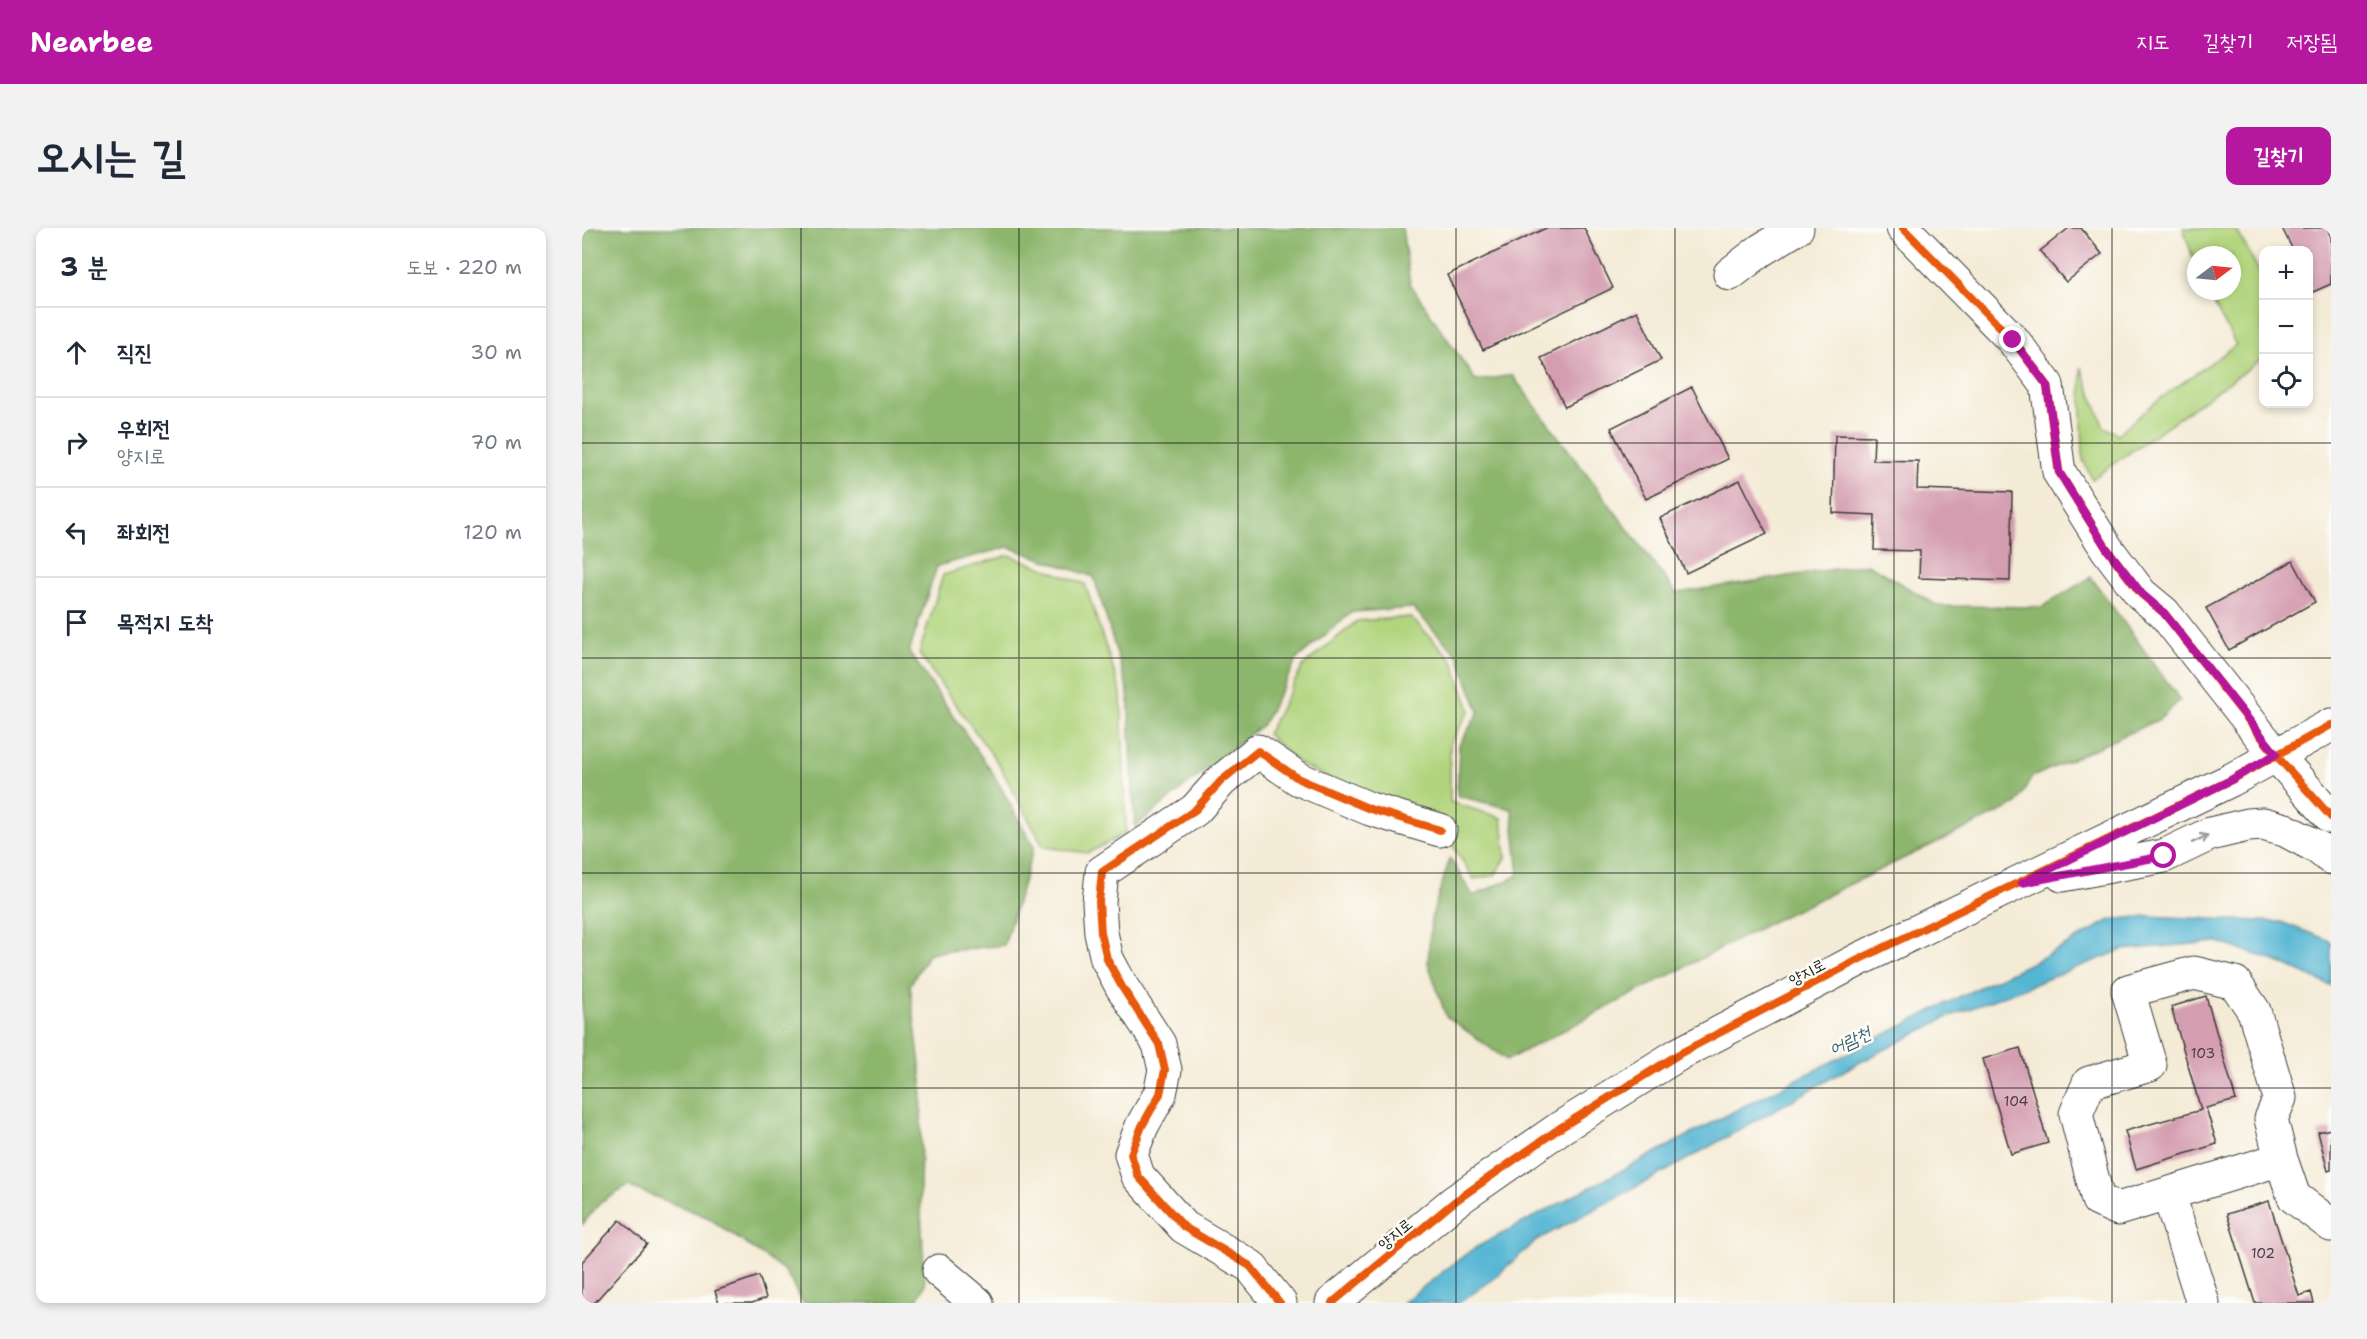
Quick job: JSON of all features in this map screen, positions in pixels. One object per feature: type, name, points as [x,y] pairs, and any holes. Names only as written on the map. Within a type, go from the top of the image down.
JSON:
[{"type":"street","points":[[1730,274],[1761,250],[1797,228]]},
{"type":"street","points":[[1903,228],[2013,340],[2047,385],[2059,472],[2107,549],[2142,594],[2164,613],[2276,754],[2331,817]]},
{"type":"street","name":"양지로","points":[[1332,1303],[1454,1202],[1560,1128],[1679,1054],[1860,959],[2022,883],[2231,780],[2331,725]]},
{"type":"street","points":[[1280,1303],[1250,1266],[1184,1227],[1138,1176],[1131,1154],[1142,1126],[1160,1094],[1165,1070],[1159,1044],[1122,987],[1107,959],[1101,933],[1099,902],[1102,872],[1195,810],[1221,781],[1258,751],[1299,779],[1370,809],[1440,830]]},
{"type":"street","points":[[2022,883],[2164,856],[2210,834],[2248,825],[2263,824],[2285,830],[2317,847],[2331,858]]},
{"type":"street","points":[[2281,1159],[2118,1209],[2098,1200],[2076,1114],[2089,1083],[2150,1065],[2128,991],[2194,973],[2235,983],[2254,1011],[2280,1098],[2271,1119],[2294,1197],[2331,1225]]},
{"type":"street","points":[[2169,1195],[2203,1303]]},
{"type":"street","points":[[939,1271],[977,1303]]},
{"type":"green space","points":[[582,228],[1402,228],[1410,284],[1476,381],[1512,375],[1676,593],[1868,564],[1938,606],[2042,607],[2091,577],[2180,700],[2160,719],[2032,777],[2017,804],[1765,925],[1507,1060],[1446,1016],[1428,963],[1431,919],[1450,858],[1473,896],[1519,875],[1512,809],[1457,796],[1459,745],[1479,712],[1458,656],[1413,608],[1352,612],[1298,658],[1263,724],[1135,827],[1128,691],[1094,577],[1008,547],[937,566],[909,652],[992,772],[1034,847],[1004,945],[929,953],[910,985],[922,1081],[920,1193],[925,1285],[915,1303],[803,1303],[785,1271],[707,1217],[628,1186],[600,1203],[582,1225]]},
{"type":"green space","points":[[2183,228],[2231,228],[2239,234],[2259,272],[2259,361],[2092,479],[2083,460],[2081,367],[2104,427],[2118,434],[2158,400],[2236,345],[2212,300],[2241,300],[2241,246],[2189,246]]},
{"type":"green space","points":[[1009,555],[1085,584],[1121,693],[1126,833],[1088,853],[1044,847],[998,763],[919,654],[943,575]]},
{"type":"green space","points":[[1410,617],[1452,659],[1470,710],[1450,743],[1450,802],[1502,818],[1506,858],[1495,875],[1474,879],[1454,848],[1451,822],[1354,790],[1301,765],[1267,734],[1303,666],[1357,621]]},
{"type":"water","points":[[2147,916],[2281,922],[2331,941],[2331,986],[2278,962],[2218,942],[2122,950],[1946,1018],[1849,1068],[1668,1170],[1537,1240],[1492,1280],[1459,1303],[1402,1303],[1473,1249],[1746,1105],[1961,996],[2056,951],[2110,920]]},
{"type":"building","points":[[1546,228],[1584,228],[1613,288],[1483,350],[1447,275]]},
{"type":"building","points":[[2069,228],[2081,228],[2102,254],[2066,282],[2040,251]]},
{"type":"building","points":[[2282,228],[2327,228],[2331,237],[2331,284],[2313,292],[2313,246],[2291,246]]},
{"type":"building","points":[[1637,311],[1661,360],[1565,407],[1541,358]]},
{"type":"building","points":[[1692,387],[1728,459],[1646,499],[1611,428]]},
{"type":"building","points":[[1835,435],[1874,436],[1873,460],[1918,461],[1917,489],[2012,492],[2010,581],[1919,578],[1920,551],[1874,550],[1875,515],[1833,513]]},
{"type":"building","points":[[1740,480],[1767,534],[1686,573],[1660,518]]},
{"type":"building","points":[[2293,561],[2315,602],[2229,650],[2206,608]]},
{"type":"building","points":[[2206,996],[2236,1100],[2206,1108],[2217,1144],[2136,1169],[2125,1131],[2201,1110],[2171,1007]]},
{"type":"building","points":[[2020,1048],[2048,1143],[2011,1154],[1983,1059]]},
{"type":"building","points":[[2331,1129],[2331,1170],[2328,1171],[2318,1132]]},
{"type":"building","points":[[2269,1201],[2299,1296],[2311,1292],[2314,1303],[2255,1303],[2227,1214]]},
{"type":"building","points":[[620,1220],[647,1244],[594,1303],[582,1303],[582,1262]]},
{"type":"building","points":[[759,1276],[766,1298],[752,1303],[719,1303],[715,1291]]},
{"type":"cycle path","points":[[1903,228],[2013,340],[2047,385],[2059,472],[2107,549],[2141,594],[2164,613],[2275,754],[2331,817]]},
{"type":"cycle path","points":[[1332,1303],[1454,1202],[1560,1128],[1679,1054],[1860,959],[2231,780],[2331,725]]},
{"type":"cycle path","points":[[1280,1303],[1250,1266],[1184,1227],[1138,1176],[1131,1154],[1142,1126],[1160,1094],[1165,1070],[1159,1044],[1122,987],[1107,959],[1101,933],[1099,902],[1102,872],[1195,810],[1221,781],[1258,751],[1299,779],[1370,809],[1440,830]]},
{"type":"route","points":[[2013,340],[2047,385],[2059,472],[2107,549],[2142,594],[2164,613],[2276,754],[2231,780],[2022,883],[2164,856]]},
{"type":"water label","name":"어람천","points":[[1850,1041]]}]
